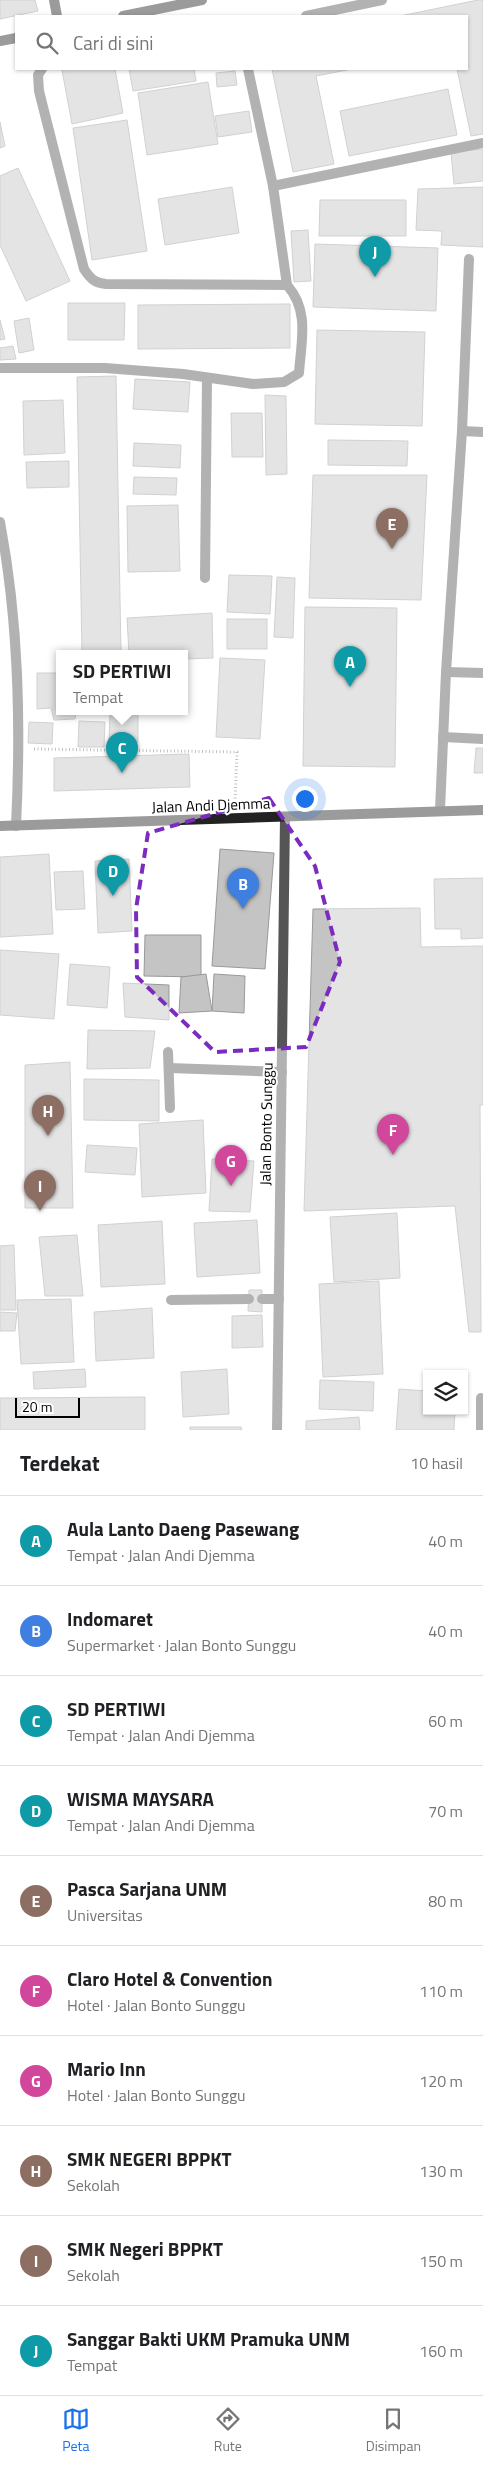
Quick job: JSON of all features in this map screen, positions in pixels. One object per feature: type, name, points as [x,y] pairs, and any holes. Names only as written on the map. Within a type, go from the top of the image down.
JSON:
[{"type":"main road","points":[[54,0],[57,15]]},
{"type":"main road","points":[[128,15],[202,0]]},
{"type":"main road","points":[[0,41],[15,38]]},
{"type":"main road","name":"Jalan Andi Djemma","points":[[0,826],[483,810]]},
{"type":"street","points":[[311,15],[382,0]]},
{"type":"street","points":[[41,70],[38,75],[39,91],[84,269],[90,278],[96,283],[106,284],[287,285]]},
{"type":"street","points":[[0,368],[105,368],[253,384],[284,382],[299,373],[302,312],[295,294],[287,285],[273,186],[248,70]]},
{"type":"street","points":[[273,186],[483,144]]},
{"type":"street","points":[[440,810],[446,672],[462,431],[469,259]]},
{"type":"street","points":[[205,578],[208,378]]},
{"type":"street","points":[[462,431],[483,432]]},
{"type":"street","points":[[0,522],[16,635],[19,749],[16,826]]},
{"type":"street","points":[[446,672],[483,673]]},
{"type":"street","points":[[443,737],[483,738]]},
{"type":"street","name":"Jalan Bonto Sunggu","points":[[277,1430],[285,818]]},
{"type":"street","points":[[168,1052],[170,1108]]},
{"type":"street","points":[[169,1068],[282,1072]]},
{"type":"street","points":[[262,1299],[279,1299]]},
{"type":"street","points":[[171,1300],[249,1300]]},
{"type":"street","points":[[481,1398],[481,1430]]},
{"type":"path","points":[[19,749],[237,752],[235,819]]},
{"type":"highlighted area","points":[[269,798],[315,866],[340,962],[306,1047],[215,1052],[137,977],[136,909],[148,833]]},
{"type":"building","points":[[0,0],[35,0],[38,11],[0,19]]},
{"type":"building","points":[[483,0],[483,134],[471,136],[457,70],[468,70],[468,15],[405,15]]},
{"type":"building","points":[[62,70],[115,70],[123,113],[72,124]]},
{"type":"building","points":[[129,70],[194,70],[196,81],[133,91]]},
{"type":"building","points":[[272,70],[347,70],[316,76],[334,164],[293,172]]},
{"type":"building","points":[[235,71],[237,85],[217,87],[216,73]]},
{"type":"building","points":[[208,82],[218,144],[147,155],[138,93]]},
{"type":"building","points":[[448,89],[457,135],[349,156],[340,111]]},
{"type":"building","points":[[249,111],[252,132],[218,137],[215,116]]},
{"type":"building","points":[[127,120],[147,251],[92,260],[73,128]]},
{"type":"building","points":[[0,122],[5,146],[0,148]]},
{"type":"building","points":[[483,149],[483,181],[454,184],[451,152]]},
{"type":"building","points":[[18,168],[70,281],[26,301],[0,245],[0,176]]},
{"type":"building","points":[[232,187],[239,233],[165,245],[158,199]]},
{"type":"building","points":[[483,187],[483,247],[441,245],[442,231],[416,230],[418,189]]},
{"type":"building","points":[[320,200],[406,200],[406,236],[319,236]]},
{"type":"building","points":[[308,230],[311,281],[294,282],[291,231]]},
{"type":"building","points":[[315,244],[438,248],[436,311],[313,307]]},
{"type":"building","points":[[68,303],[125,303],[124,340],[68,340]]},
{"type":"building","points":[[290,304],[290,348],[138,349],[138,305]]},
{"type":"building","points":[[29,318],[34,350],[19,353],[14,321]]},
{"type":"building","points":[[0,320],[5,339],[0,340]]},
{"type":"building","points":[[317,330],[425,332],[422,426],[315,424]]},
{"type":"building","points":[[13,346],[16,359],[0,360],[0,348]]},
{"type":"building","points":[[116,376],[121,650],[82,650],[77,377]]},
{"type":"building","points":[[135,379],[190,382],[188,412],[133,409]]},
{"type":"building","points":[[265,395],[286,396],[287,474],[266,475]]},
{"type":"building","points":[[63,400],[65,453],[24,455],[23,401]]},
{"type":"building","points":[[231,413],[262,413],[263,457],[232,457]]},
{"type":"building","points":[[328,440],[408,441],[407,466],[328,465]]},
{"type":"building","points":[[134,443],[181,445],[180,468],[133,466]]},
{"type":"building","points":[[69,461],[69,487],[27,488],[26,462]]},
{"type":"building","points":[[313,475],[427,475],[421,600],[309,598]]},
{"type":"building","points":[[134,477],[177,478],[176,495],[133,494]]},
{"type":"building","points":[[178,505],[180,571],[128,572],[127,506]]},
{"type":"building","points":[[229,575],[272,576],[270,614],[227,612]]},
{"type":"building","points":[[277,577],[295,578],[293,638],[274,637]]},
{"type":"building","points":[[305,607],[397,608],[395,767],[303,766]]},
{"type":"building","points":[[212,613],[213,658],[188,659],[188,650],[129,650],[127,618]]},
{"type":"building","points":[[227,619],[267,619],[267,649],[227,649]]},
{"type":"building","points":[[220,658],[265,660],[260,739],[216,737]]},
{"type":"building","points":[[37,673],[56,673],[56,715],[76,715],[75,719],[54,720],[51,708],[37,709]]},
{"type":"building","points":[[110,715],[138,715],[138,742],[109,741]]},
{"type":"building","points":[[79,721],[105,722],[104,747],[78,747]]},
{"type":"building","points":[[29,722],[53,723],[52,744],[28,743]]},
{"type":"building","points":[[476,748],[483,748],[483,773],[474,773]]},
{"type":"building","points":[[189,754],[190,787],[54,791],[54,758]]},
{"type":"building","points":[[220,849],[274,853],[265,969],[212,966]]},
{"type":"building","points":[[49,854],[53,934],[0,937],[0,857]]},
{"type":"building","points":[[129,859],[132,931],[98,933],[95,861]]},
{"type":"building","points":[[83,871],[85,909],[56,910],[54,872]]},
{"type":"building","points":[[483,878],[483,938],[461,939],[461,929],[435,929],[434,879]]},
{"type":"building","points":[[420,908],[421,947],[483,946],[483,1105],[480,1105],[481,1332],[469,1332],[455,1206],[304,1211],[313,909]]},
{"type":"building","points":[[145,935],[201,935],[201,977],[144,976]]},
{"type":"building","points":[[0,950],[59,954],[54,1019],[0,1015]]},
{"type":"building","points":[[70,964],[110,967],[107,1008],[67,1005]]},
{"type":"building","points":[[206,974],[212,1011],[179,1013],[181,977]]},
{"type":"building","points":[[214,974],[245,976],[244,1013],[212,1011]]},
{"type":"building","points":[[123,983],[169,985],[169,1020],[125,1017]]},
{"type":"building","points":[[88,1030],[155,1031],[150,1068],[87,1069]]},
{"type":"building","points":[[70,1062],[73,1208],[25,1208],[25,1065]]},
{"type":"building","points":[[84,1079],[159,1080],[159,1121],[84,1120]]},
{"type":"building","points":[[203,1120],[206,1193],[142,1197],[139,1124]]},
{"type":"building","points":[[87,1145],[137,1148],[135,1175],[85,1172]]},
{"type":"building","points":[[212,1159],[254,1161],[250,1212],[209,1211]]},
{"type":"building","points":[[397,1213],[400,1278],[334,1282],[330,1217]]},
{"type":"building","points":[[257,1220],[260,1273],[197,1277],[194,1223]]},
{"type":"building","points":[[162,1221],[165,1284],[101,1287],[98,1225]]},
{"type":"building","points":[[77,1235],[83,1296],[45,1296],[39,1237]]},
{"type":"building","points":[[14,1245],[16,1310],[0,1310],[0,1246]]},
{"type":"building","points":[[379,1281],[383,1374],[323,1377],[319,1284]]},
{"type":"building","points":[[249,1290],[262,1290],[262,1312],[248,1311]]},
{"type":"building","points":[[71,1299],[74,1362],[21,1364],[17,1300]]},
{"type":"building","points":[[152,1308],[154,1358],[96,1361],[94,1312]]},
{"type":"building","points":[[0,1312],[17,1313],[15,1331],[0,1331]]},
{"type":"building","points":[[262,1315],[263,1347],[232,1348],[232,1316]]},
{"type":"building","points":[[85,1369],[86,1387],[34,1389],[33,1372]]},
{"type":"building","points":[[227,1369],[229,1414],[183,1417],[181,1372]]},
{"type":"building","points":[[320,1380],[374,1382],[373,1411],[319,1409]]},
{"type":"building","points":[[399,1389],[423,1391],[423,1415],[455,1415],[454,1430],[396,1430]]},
{"type":"building","points":[[145,1397],[145,1430],[0,1430],[0,1398]]},
{"type":"building","points":[[359,1417],[360,1430],[306,1430],[306,1421]]},
{"type":"building","points":[[190,1427],[241,1427],[242,1430],[190,1430]]},
{"type":"place","name":"Sanggar Bakti UKM Pramuka UNM","points":[[375,277]]},
{"type":"place","name":"Pasca Sarjana UNM","points":[[392,549]]},
{"type":"place","name":"Aula Lanto Daeng Pasewang","points":[[350,687]]},
{"type":"place","name":"SD PERTIWI","points":[[122,773]]},
{"type":"place","name":"WISMA MAYSARA","points":[[113,896]]},
{"type":"place","name":"Indomaret","points":[[243,909]]},
{"type":"place","name":"SMK NEGERI BPPKT","points":[[48,1136]]},
{"type":"place","name":"Claro Hotel & Convention","points":[[393,1155]]},
{"type":"place","name":"Mario Inn","points":[[231,1186]]},
{"type":"place","name":"SMK Negeri BPPKT","points":[[40,1211]]}]
